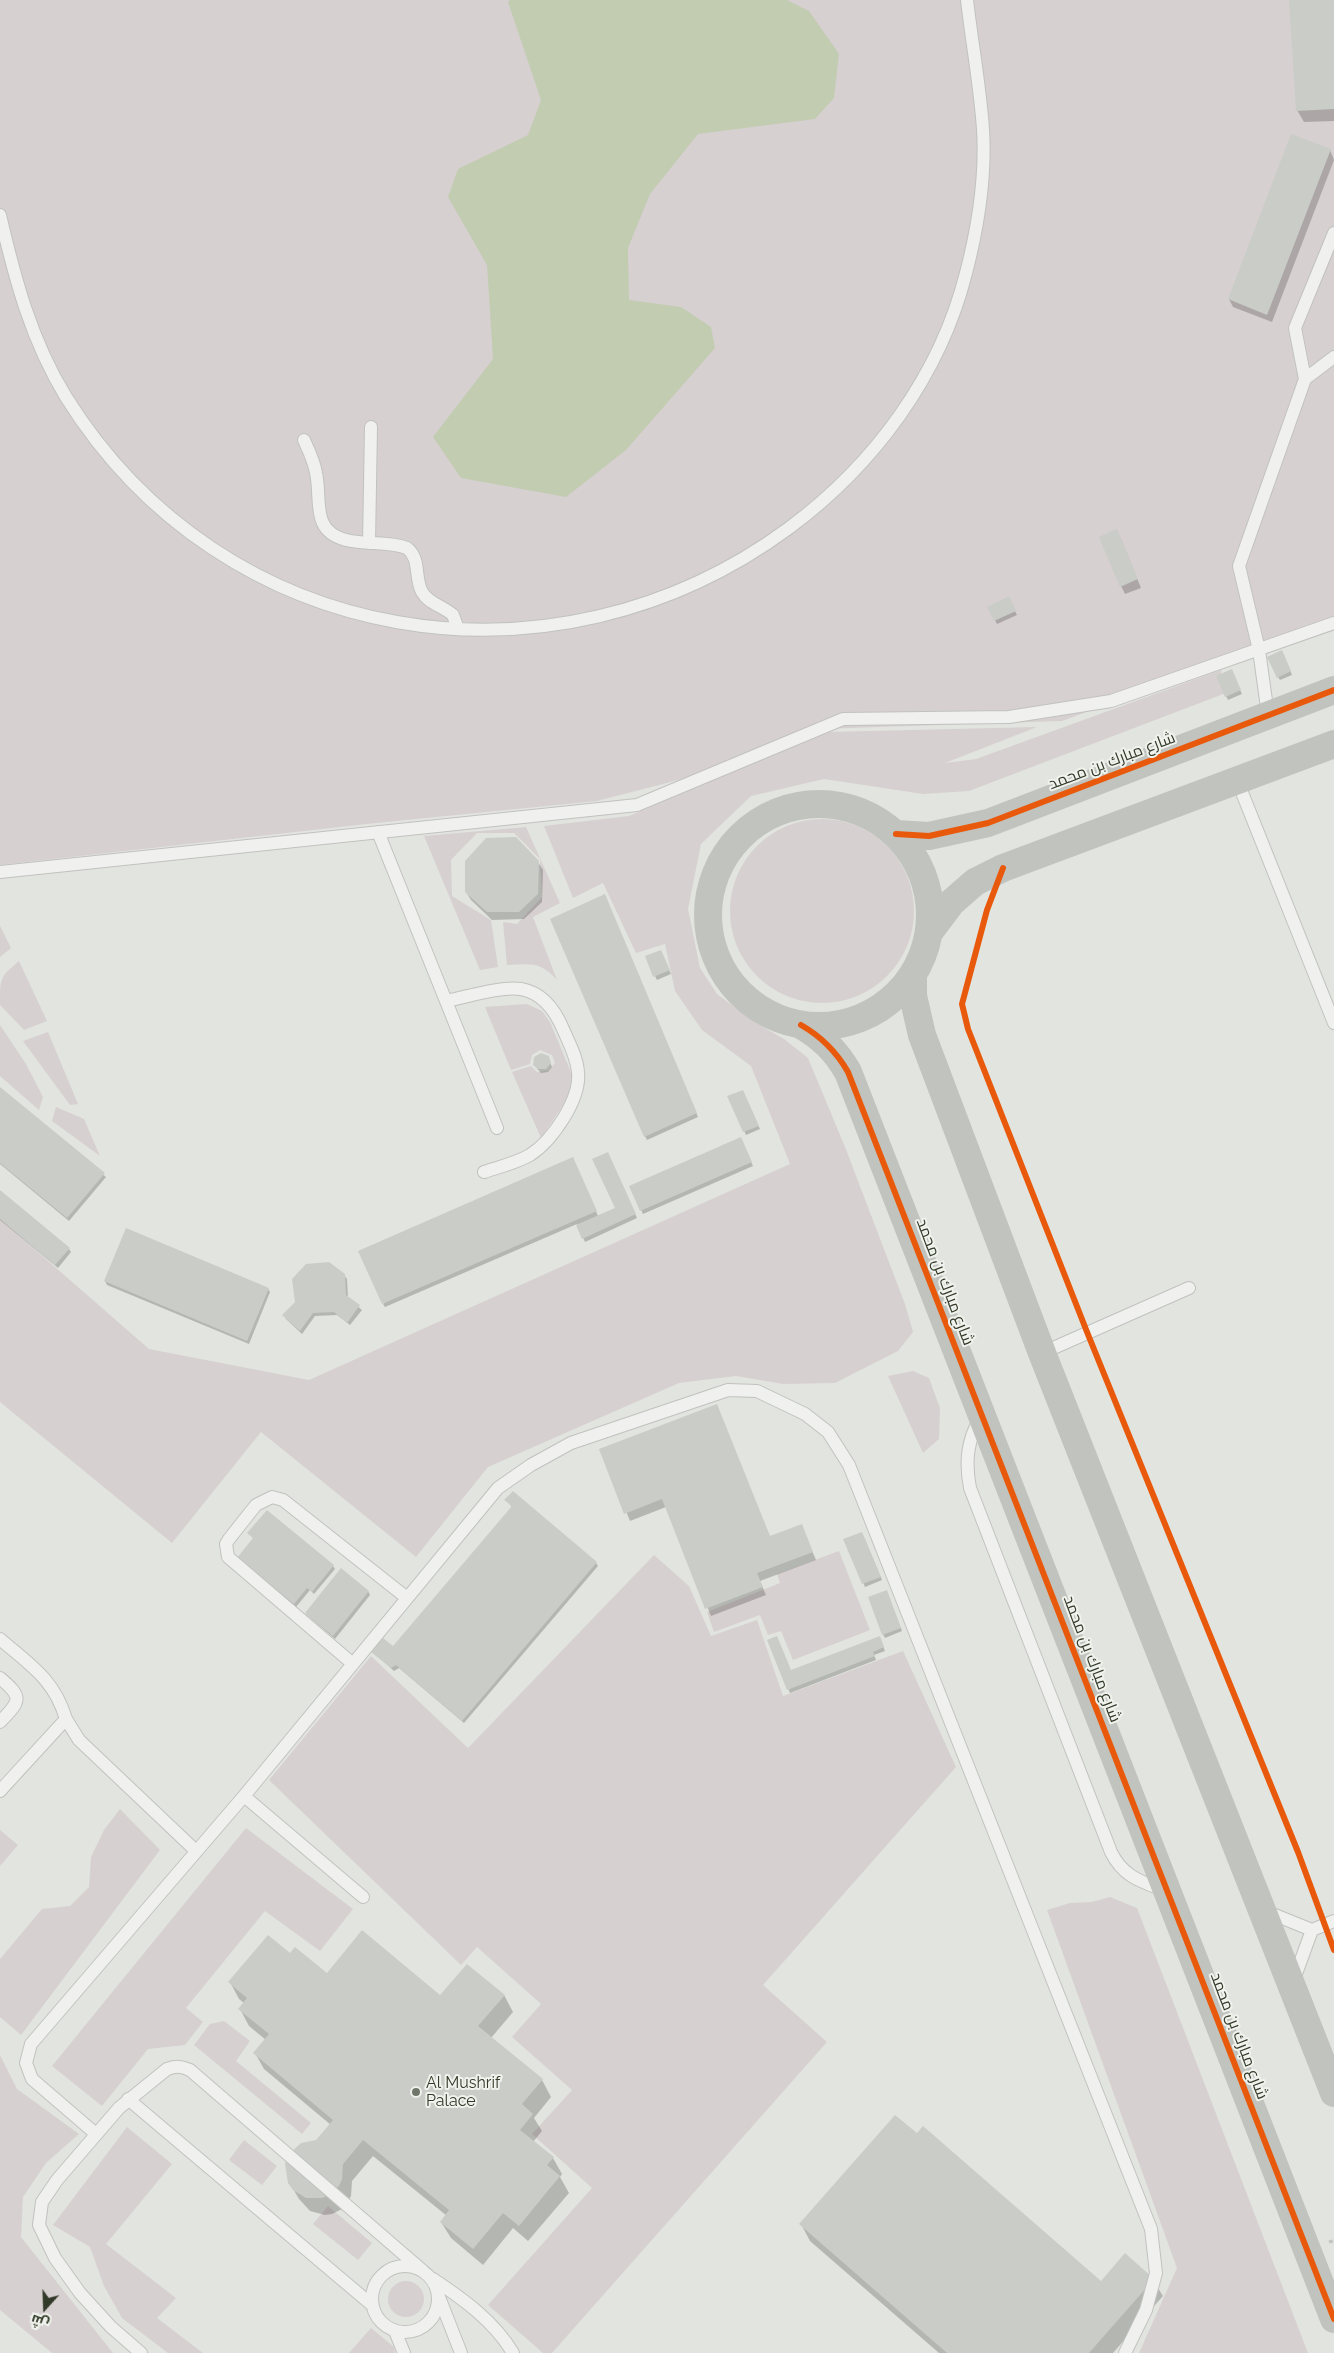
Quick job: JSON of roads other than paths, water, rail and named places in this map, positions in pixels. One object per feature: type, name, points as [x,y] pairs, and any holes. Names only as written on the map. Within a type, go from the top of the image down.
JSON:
[{"type":"street","name":"شارع مبارك بن محمد","points":[[896,834],[929,836],[988,824],[1334,690]]},
{"type":"street","points":[[930,931],[951,903],[975,882],[1003,868],[1334,744]]},
{"type":"street","points":[[827,803],[864,812],[896,834],[917,862],[929,895],[930,931],[924,954],[913,976],[891,1000],[864,1017],[833,1026],[801,1025],[765,1013],[735,990],[715,957],[706,920],[711,883],[727,849],[754,822],[789,807],[827,803]]},
{"type":"street","points":[[913,976],[913,996],[922,1035],[1042,1353],[1334,2093]]},
{"type":"street","name":"شارع مبارك بن محمد","points":[[801,1025],[824,1040],[833,1049],[848,1072],[1334,2319]]},
{"type":"lane","points":[[0,215],[23,304],[48,365],[85,425],[132,481],[159,508],[219,554],[257,576],[312,601],[379,620],[458,629],[498,629],[577,620],[650,601],[696,583],[734,565],[768,543],[801,519],[860,464],[884,436],[927,376],[956,310],[974,240],[982,176],[983,130],[966,0]]},
{"type":"lane","points":[[1268,715],[1259,650],[1239,566],[1305,379],[1296,328],[1334,233]]},
{"type":"lane","points":[[1305,379],[1334,357]]},
{"type":"lane","points":[[369,542],[371,427]]},
{"type":"lane","points":[[304,440],[316,473],[318,508],[321,520],[327,530],[336,538],[348,541],[402,546],[412,551],[415,556],[422,591],[433,603],[453,615],[458,629]]},
{"type":"lane","points":[[0,872],[637,805],[843,719],[1009,717],[1111,701],[1334,623]]},
{"type":"lane","points":[[1238,780],[1334,1023]]},
{"type":"lane","points":[[378,832],[497,1128]]},
{"type":"lane","points":[[446,1001],[509,988],[532,992],[551,1006],[558,1016],[578,1072],[576,1095],[571,1106],[542,1146],[519,1160],[484,1172]]},
{"type":"lane","points":[[1042,1353],[1189,1288]]},
{"type":"lane","points":[[96,2134],[32,2078],[26,2063],[31,2044],[244,1796],[498,1488],[531,1465],[571,1443],[728,1390],[757,1391],[805,1414],[828,1432],[849,1465],[1150,2229],[1156,2273],[1146,2310],[1125,2353]]},
{"type":"lane","points":[[982,1415],[969,1443],[966,1458],[970,1488],[1104,1834],[1116,1862],[1124,1871],[1133,1878],[1167,1891]]},
{"type":"lane","points":[[352,1664],[228,1557],[226,1550],[229,1539],[256,1505],[272,1497],[283,1500],[408,1598]]},
{"type":"lane","points":[[0,1638],[50,1684],[58,1694],[66,1720],[79,1740],[196,1851]]},
{"type":"lane","points":[[0,1678],[15,1690],[18,1699],[16,1704],[0,1722]]},
{"type":"lane","points":[[0,1791],[66,1720]]},
{"type":"lane","points":[[244,1796],[363,1897]]},
{"type":"lane","points":[[1263,1910],[1312,1930],[1334,1921]]},
{"type":"lane","points":[[1292,1984],[1312,1930]]},
{"type":"lane","points":[[141,2353],[111,2327],[80,2293],[55,2258],[39,2224],[42,2202],[96,2134],[128,2100],[167,2068],[180,2066],[190,2070],[427,2274],[474,2308],[513,2353]]},
{"type":"lane","points":[[128,2100],[372,2305],[380,2322],[395,2331],[414,2331],[430,2321],[435,2313],[438,2295]]},
{"type":"lane","points":[[372,2305],[375,2283],[386,2272],[402,2266],[413,2266],[427,2274],[438,2295],[461,2353]]},
{"type":"lane","points":[[395,2331],[404,2353]]},
{"type":"place","name":"Al Mushrif Palace","points":[[416,2092]]}]
